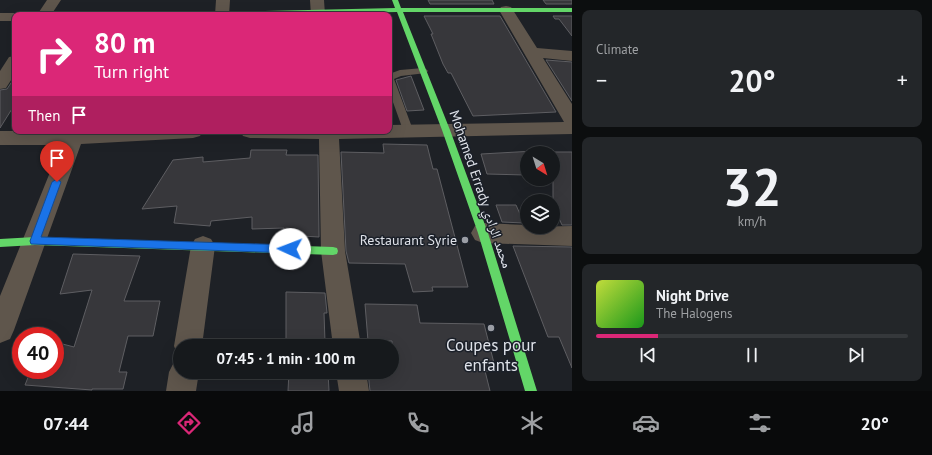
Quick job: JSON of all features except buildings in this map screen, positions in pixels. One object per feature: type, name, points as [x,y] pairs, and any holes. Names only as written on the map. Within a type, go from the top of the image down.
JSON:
[{"type":"street","points":[[46,12],[54,0]]},
{"type":"street","name":"Mohamed Errady محمد الرادي","points":[[395,0],[446,130],[483,233],[531,391]]},
{"type":"street","points":[[207,12],[223,10],[318,9],[572,10]]},
{"type":"street","points":[[506,10],[572,119]]},
{"type":"street","points":[[0,17],[12,17]]},
{"type":"street","points":[[531,52],[572,56]]},
{"type":"street","points":[[0,60],[12,60]]},
{"type":"street","points":[[0,84],[12,65]]},
{"type":"street","points":[[392,130],[572,128]]},
{"type":"street","points":[[0,138],[104,134]]},
{"type":"street","points":[[329,134],[333,251],[346,339]]},
{"type":"street","points":[[0,330],[75,135]]},
{"type":"street","points":[[483,233],[572,236]]},
{"type":"street","points":[[0,242],[35,241],[333,251]]},
{"type":"street","points":[[189,339],[203,246]]},
{"type":"street","points":[[181,391],[183,379]]},
{"type":"street","points":[[352,379],[354,391]]},
{"type":"lane","points":[[392,75],[423,71]]},
{"type":"lane","points":[[392,86],[408,130]]},
{"type":"traffic: fast","points":[[395,0],[446,130],[483,233],[531,391]]},
{"type":"traffic: fast","points":[[312,12],[398,10],[572,10]]},
{"type":"traffic: fast","points":[[0,243],[35,241],[333,251]]},
{"type":"place","name":"Restaurant Syrie","points":[[465,240]]},
{"type":"place","name":"Coupes pour enfants","points":[[491,328]]},
{"type":"route","points":[[57,182],[35,241],[290,249]]}]
